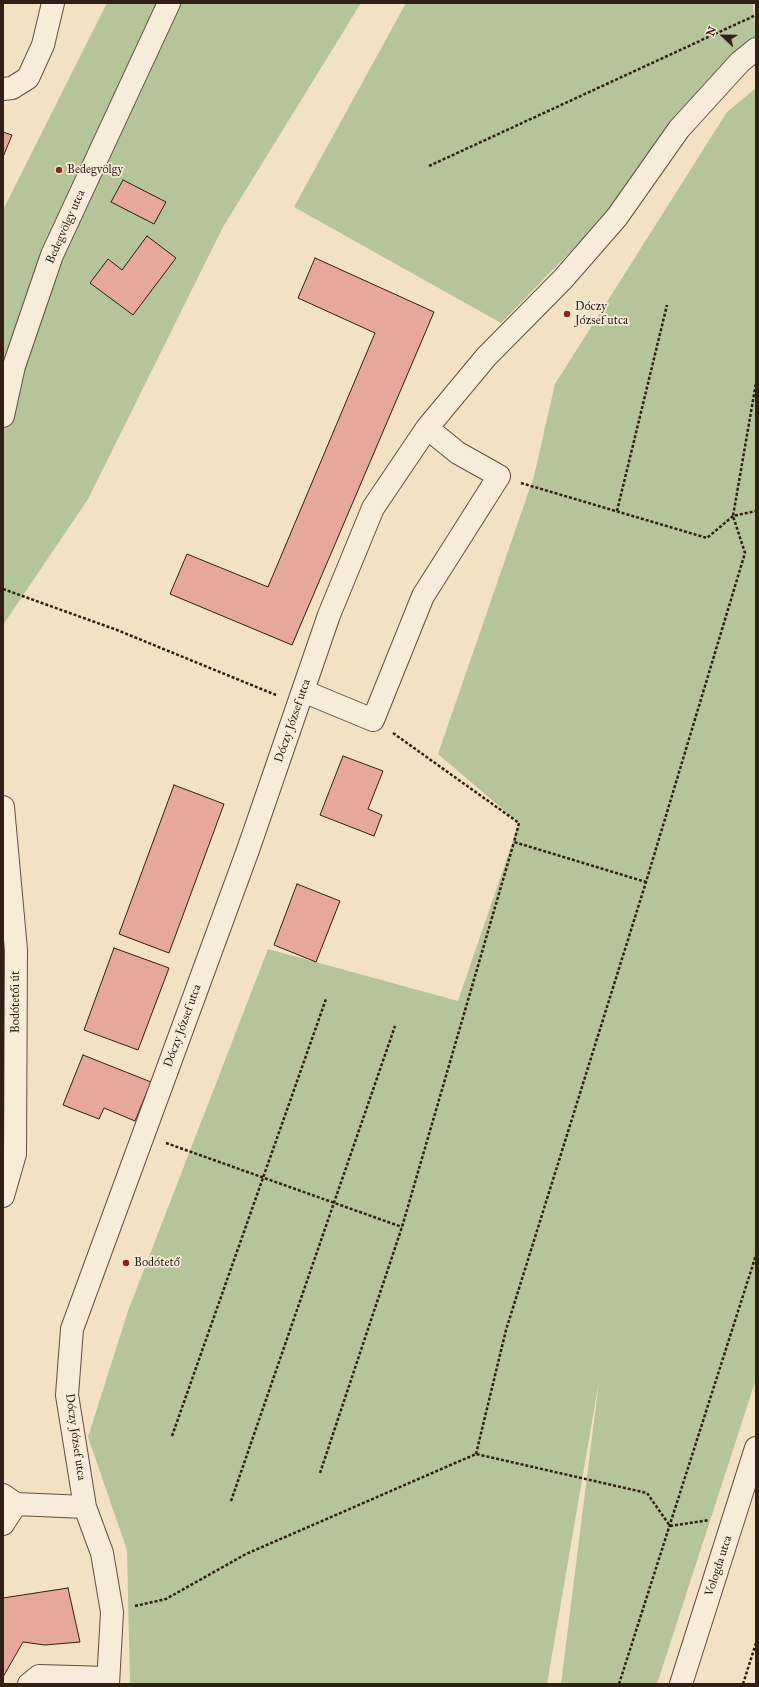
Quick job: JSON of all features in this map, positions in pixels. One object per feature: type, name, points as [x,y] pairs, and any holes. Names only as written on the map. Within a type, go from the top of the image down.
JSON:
[{"type":"street","points":[[3,89],[12,88],[28,78],[42,45],[53,3]]},
{"type":"street","name":"Bedegvölgy utca","points":[[3,416],[14,366],[52,255],[169,3]]},
{"type":"street","name":"Dóczy József utca","points":[[29,1684],[39,1676],[108,1681],[112,1612],[102,1553],[85,1507],[67,1394],[72,1329],[248,850],[329,615],[373,508],[427,428],[486,357],[563,279],[617,217],[679,129],[740,62],[756,49]]},
{"type":"street","points":[[301,698],[373,720],[423,596],[499,476],[458,453],[427,428]]},
{"type":"street","name":"Bodótetői út","points":[[3,807],[16,950],[15,1154],[3,1196]]},
{"type":"street","name":"Vologda utca","points":[[681,1684],[756,1448]]},
{"type":"street","points":[[3,1524],[9,1500],[85,1507]]},
{"type":"path","points":[[429,166],[756,15]]},
{"type":"path","points":[[617,511],[667,305]]},
{"type":"path","points":[[476,1454],[506,1330],[646,882],[745,553],[733,516],[756,383]]},
{"type":"path","points":[[499,476],[707,538],[733,516],[756,511]]},
{"type":"path","points":[[3,589],[301,698]]},
{"type":"path","points":[[320,1473],[402,1227],[519,823],[373,720]]},
{"type":"path","points":[[514,842],[646,882]]},
{"type":"path","points":[[172,1436],[326,999]]},
{"type":"path","points":[[231,1500],[395,1026]]},
{"type":"path","points":[[143,1135],[402,1227]]},
{"type":"path","points":[[619,1684],[756,1255]]},
{"type":"path","points":[[112,1612],[166,1599],[246,1554],[476,1454],[647,1493],[670,1526]]},
{"type":"path","points":[[670,1526],[735,1516]]},
{"type":"path","points":[[743,1684],[756,1643]]},
{"type":"green space","points":[[107,3],[361,3],[223,227],[88,499],[3,625],[3,210]]},
{"type":"green space","points":[[406,3],[753,3],[756,40],[609,212],[501,323],[294,207]]},
{"type":"green space","points":[[756,88],[756,1379],[657,1684],[561,1684],[599,1381],[547,1684],[130,1684],[127,1550],[88,1437],[128,1311],[268,949],[458,1001],[519,823],[438,754],[534,476],[555,384],[727,112]]},
{"type":"building","points":[[3,132],[12,135],[3,157]]},
{"type":"building","points":[[123,180],[166,202],[154,224],[111,202]]},
{"type":"building","points":[[147,236],[176,258],[133,315],[90,283],[108,259],[122,270]]},
{"type":"building","points":[[315,258],[434,312],[292,645],[170,594],[187,554],[268,587],[375,333],[298,298]]},
{"type":"building","points":[[343,756],[383,771],[368,809],[382,815],[374,836],[320,815]]},
{"type":"building","points":[[174,785],[224,804],[169,953],[119,934]]},
{"type":"building","points":[[297,884],[340,901],[316,962],[274,945]]},
{"type":"building","points":[[114,948],[169,968],[138,1050],[84,1030]]},
{"type":"building","points":[[83,1055],[151,1082],[135,1121],[104,1108],[99,1119],[63,1105]]},
{"type":"building","points":[[68,1588],[80,1642],[45,1645],[23,1642],[3,1677],[3,1598]]},
{"type":"place","name":"Bedegvölgy","points":[[59,170]]},
{"type":"place","name":"Dóczy József utca","points":[[567,314]]},
{"type":"place","name":"Bodótető","points":[[126,1263]]}]
